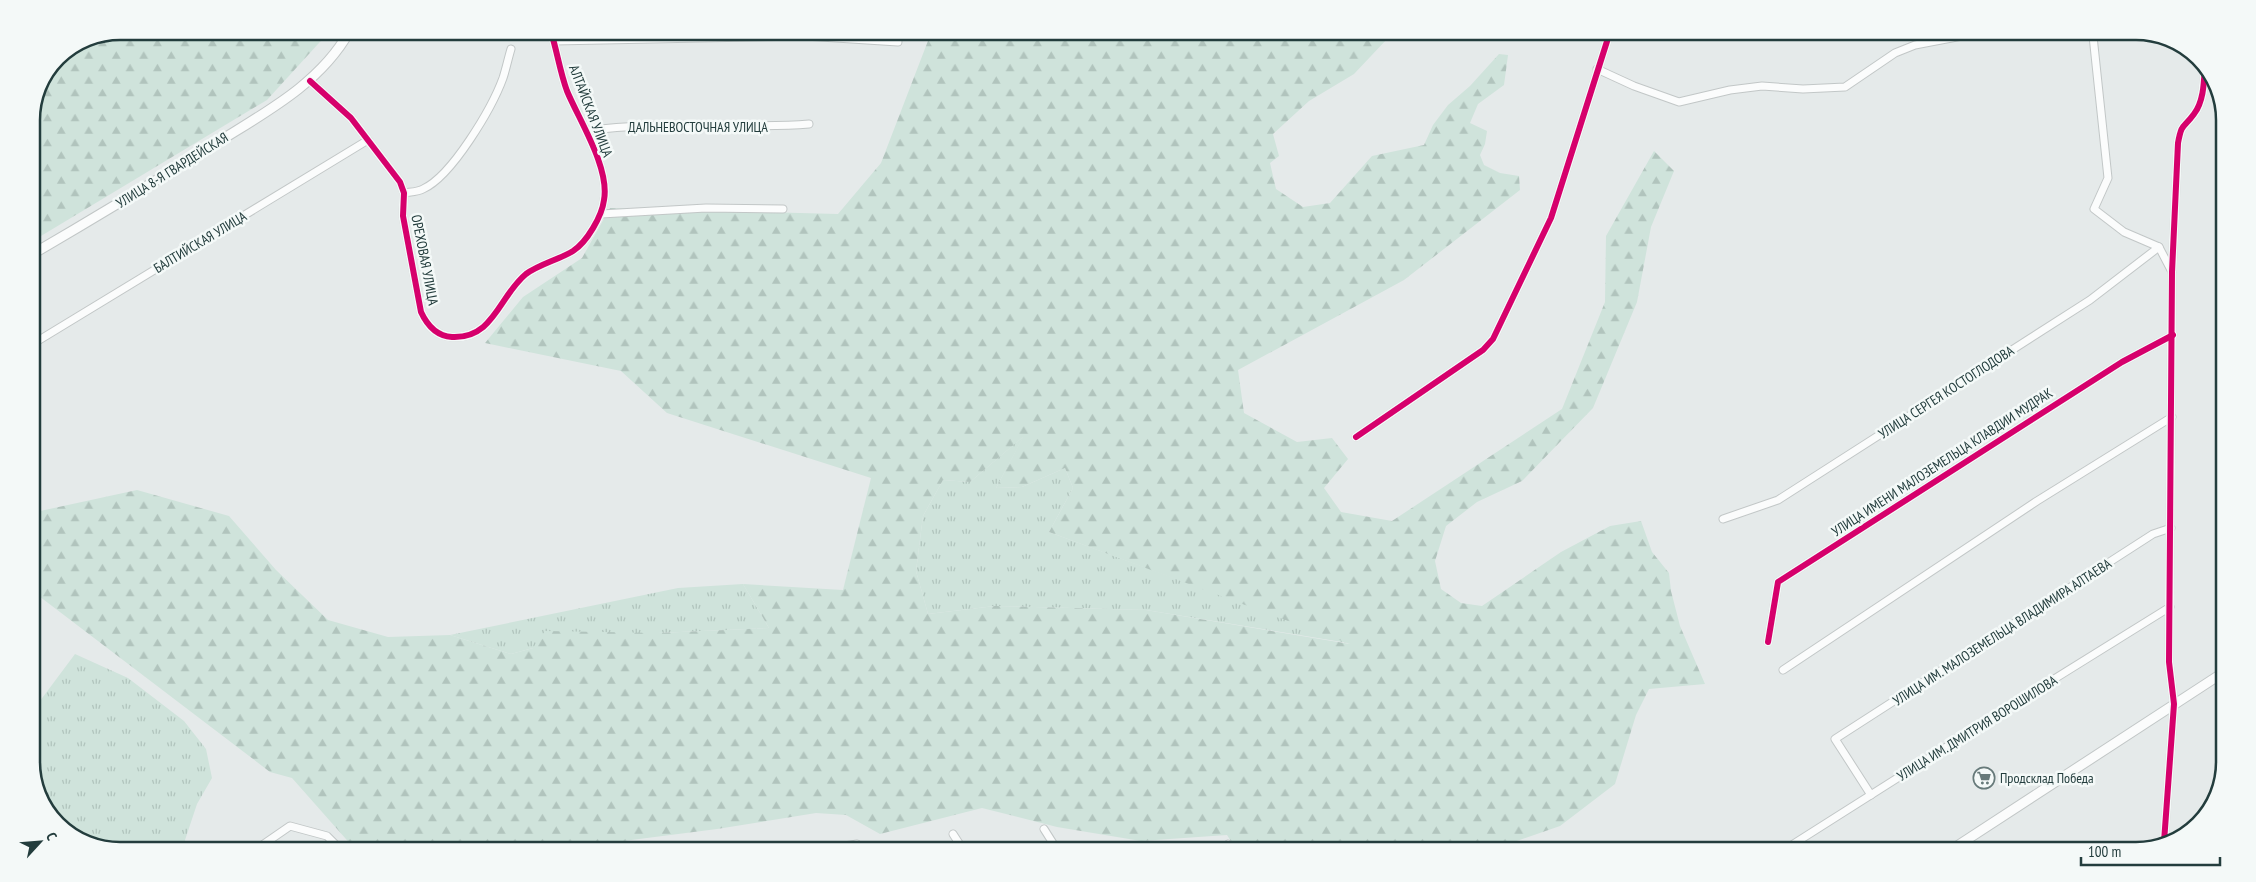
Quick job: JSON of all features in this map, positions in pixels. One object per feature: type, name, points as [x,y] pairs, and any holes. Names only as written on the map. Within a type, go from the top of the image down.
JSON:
[{"type":"street","name":"УЛИЦА 8-Я ГВАРДЕЙСКАЯ","points":[[40,250],[126,200],[283,100],[310,81],[343,40]]},
{"type":"street","points":[[554,42],[639,40]]},
{"type":"street","points":[[869,40],[898,42]]},
{"type":"street","points":[[1356,437],[1484,350],[1493,339],[1551,218],[1606,40]]},
{"type":"street","points":[[1597,69],[1634,86],[1679,102],[1730,90],[1762,86],[1803,89],[1845,87],[1895,53],[1932,40]]},
{"type":"street","points":[[2093,40],[2108,178],[2094,209],[2124,232],[2159,247],[2172,272]]},
{"type":"street","name":"АЛТАЙСКАЯ УЛИЦА","points":[[554,42],[568,92],[587,131],[604,184],[605,198],[602,214],[575,250]]},
{"type":"street","points":[[404,193],[423,190],[450,166],[476,130],[503,79],[511,49]]},
{"type":"street","points":[[2164,837],[2174,704],[2169,662],[2172,272],[2178,143],[2181,126],[2194,115],[2200,105],[2204,79]]},
{"type":"street","name":"ОРЕХОВАЯ УЛИЦА","points":[[310,81],[341,108],[394,172],[404,193],[403,216],[421,312],[427,324],[436,331],[448,336],[462,337],[476,332],[486,325],[524,275],[575,250]]},
{"type":"street","name":"ДАЛЬНЕВОСТОЧНАЯ УЛИЦА","points":[[587,131],[620,127],[759,128],[810,124]]},
{"type":"street","name":"БАЛТИЙСКАЯ УЛИЦА","points":[[40,340],[368,140]]},
{"type":"street","points":[[602,214],[706,208],[783,209]]},
{"type":"street","name":"УЛИЦА СЕРГЕЯ КОСТОГЛОДОВА","points":[[1723,519],[1778,500],[2090,300],[2159,247]]},
{"type":"street","name":"УЛИЦА ИМЕНИ МАЛОЗЕМЕЛЬЦА КЛАВДИИ МУДРАК","points":[[1768,642],[1778,582],[2122,362],[2173,335]]},
{"type":"street","points":[[1783,670],[2037,501],[2172,417]]},
{"type":"street","name":"УЛИЦА ИМ. МАЛОЗЕМЕЛЬЦА ВЛАДИМИРА АЛТАЕВА","points":[[1871,795],[1835,739],[2153,534],[2171,528]]},
{"type":"street","name":"УЛИЦА ИМ. ДМИТРИЯ ВОРОШИЛОВА","points":[[1797,842],[2170,607]]},
{"type":"street","points":[[1963,842],[2216,677]]},
{"type":"street","points":[[267,842],[290,826],[327,836],[334,842]]},
{"type":"street","points":[[1044,829],[1052,842]]},
{"type":"street","points":[[953,834],[958,842]]},
{"type":"green space","points":[[120,40],[322,40],[267,100],[40,237],[40,120],[42,105],[46,90],[54,76],[63,63],[76,54],[90,46]]},
{"type":"green space","points":[[928,40],[1386,40],[1354,74],[1309,101],[1273,134],[1279,156],[1270,163],[1276,189],[1303,207],[1330,203],[1372,156],[1424,145],[1433,125],[1448,105],[1470,86],[1499,54],[1508,55],[1504,85],[1478,104],[1470,123],[1487,131],[1485,144],[1480,155],[1484,165],[1500,173],[1519,176],[1520,190],[1404,280],[1238,370],[1244,413],[1297,442],[1332,438],[1348,459],[1324,488],[1341,512],[1392,521],[1562,409],[1605,302],[1606,236],[1654,151],[1674,171],[1651,227],[1637,302],[1593,408],[1522,481],[1477,502],[1446,526],[1435,561],[1441,589],[1461,603],[1482,606],[1561,552],[1610,526],[1641,521],[1652,552],[1669,573],[1671,591],[1680,626],[1705,684],[1649,689],[1636,715],[1615,784],[1560,826],[1514,842],[1232,842],[1227,835],[1141,841],[1057,827],[982,808],[880,834],[846,815],[816,813],[717,829],[616,842],[349,842],[292,778],[270,772],[40,597],[40,511],[137,490],[229,516],[276,570],[328,620],[388,637],[450,635],[511,654],[533,648],[545,631],[658,633],[769,628],[743,584],[843,590],[871,478],[667,413],[621,371],[485,343],[523,297],[582,258],[610,208],[838,214],[881,163]],"holes":[[[1023,437],[996,488],[1022,487],[1065,468],[1073,488],[1049,532],[1350,644],[1146,610],[995,606],[928,614],[916,571],[923,516],[943,480],[970,482]]]},
{"type":"green space","points":[[1024,436],[996,488],[1022,487],[1065,468],[1073,488],[1049,532],[1354,644],[1146,610],[995,606],[928,614],[916,571],[923,516],[943,480],[970,482]]},
{"type":"green space","points":[[743,584],[769,628],[658,633],[533,648],[511,654],[450,635],[678,588]]},
{"type":"green space","points":[[75,654],[128,678],[184,721],[206,749],[212,778],[197,804],[185,842],[120,842],[94,838],[65,820],[65,817],[62,817],[46,792],[40,767],[40,701]]},
{"type":"cycle path","points":[[310,81],[351,118],[400,182],[404,193],[403,216],[421,312],[426,321],[433,329],[446,336],[466,336],[487,324],[509,293],[526,274],[578,247],[593,228],[603,206],[605,187],[598,159],[567,91],[553,40]]},
{"type":"cycle path","points":[[1356,437],[1483,350],[1493,339],[1551,218],[1607,40]]},
{"type":"cycle path","points":[[2164,837],[2174,704],[2169,662],[2172,272],[2178,143],[2182,129],[2200,103],[2204,78]]},
{"type":"cycle path","points":[[1768,642],[1778,582],[2122,362],[2173,335]]},
{"type":"place","name":"Продсклад Победа","points":[[1984,778]]}]
